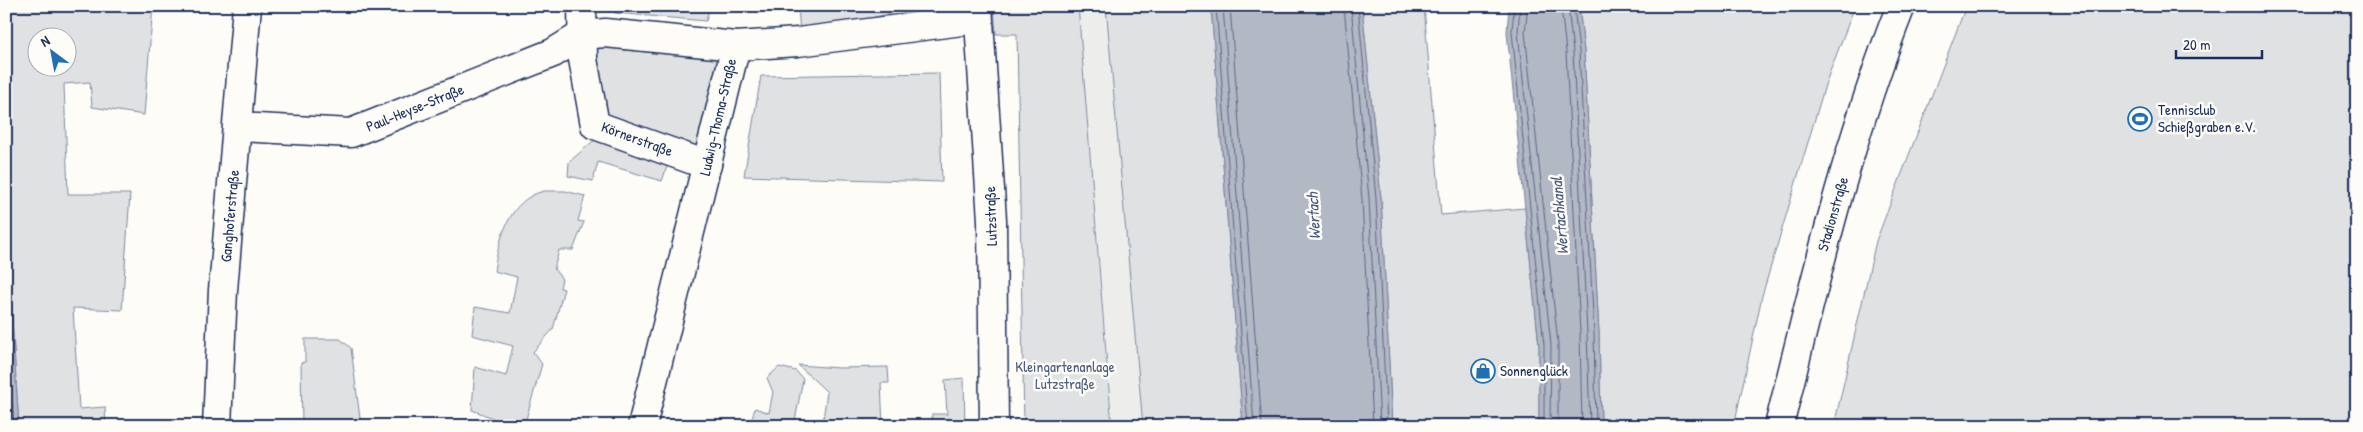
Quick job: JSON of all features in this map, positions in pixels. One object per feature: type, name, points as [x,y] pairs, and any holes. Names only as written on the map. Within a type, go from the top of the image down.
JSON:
[{"type":"street","name":"Ganghoferstraße","points":[[217,426],[223,290],[247,6]]},
{"type":"street","name":"Körnerstraße","points":[[582,6],[583,59],[595,125],[707,165]]},
{"type":"street","name":"Stadionstraße","points":[[1779,426],[1828,226],[1889,38],[1902,6]]},
{"type":"street","name":"Ludwig-Thoma-Straße","points":[[642,426],[736,46],[798,42],[978,13]]},
{"type":"street","name":"Lutzstraße","points":[[978,13],[992,220],[994,426]]},
{"type":"street","points":[[582,35],[605,33],[736,46]]},
{"type":"street","name":"Paul-Heyse-Straße","points":[[238,127],[351,133],[553,53],[582,35]]},
{"type":"shaded area","points":[[1078,6],[1106,6],[1143,426],[1113,426]]},
{"type":"green space","points":[[6,6],[153,6],[144,115],[92,107],[90,82],[64,84],[68,194],[130,194],[122,310],[73,308],[79,409],[105,407],[106,426],[19,426],[6,229]]},
{"type":"green space","points":[[612,6],[709,9],[706,21],[615,13]]},
{"type":"green space","points":[[798,6],[924,6],[800,34]]},
{"type":"green space","name":"Kleingartenanlage Lutzstraße","points":[[994,6],[1078,6],[1112,426],[1024,426],[1017,34],[996,34]]},
{"type":"green space","points":[[1106,6],[1211,6],[1243,426],[1143,426]]},
{"type":"green space","points":[[1362,6],[1424,6],[1441,215],[1525,208],[1539,346],[1539,426],[1392,426],[1381,198]]},
{"type":"green space","points":[[1579,6],[1855,6],[1826,82],[1762,296],[1734,426],[1601,426],[1599,333],[1584,51]]},
{"type":"green space","name":"Tennisclub Schießgraben e.V.","points":[[1966,6],[2357,6],[2357,426],[1834,426],[1876,241]]},
{"type":"green space","points":[[605,33],[736,46],[707,165],[595,125],[583,59]]},
{"type":"green space","points":[[939,73],[942,182],[744,176],[761,76]]},
{"type":"green space","points":[[599,136],[670,158],[662,181],[598,162],[593,181],[568,176],[569,162]]},
{"type":"green space","points":[[544,191],[565,191],[585,196],[578,221],[584,222],[573,250],[559,250],[554,269],[562,279],[560,288],[564,289],[553,329],[533,352],[542,364],[524,426],[493,426],[496,419],[472,410],[475,367],[506,376],[513,346],[472,335],[475,307],[510,313],[517,277],[494,271],[499,246],[514,211],[532,195]]},
{"type":"green space","points":[[305,339],[340,339],[351,348],[361,426],[302,426],[301,363],[305,362]]},
{"type":"green space","points":[[798,365],[839,368],[888,367],[889,383],[881,383],[883,426],[822,426],[827,392]]},
{"type":"green space","points":[[779,367],[796,371],[803,379],[794,426],[750,426],[755,408],[769,413],[773,392],[767,378]]},
{"type":"green space","points":[[964,378],[965,426],[918,426],[932,425],[932,414],[947,414],[945,380]]},
{"type":"water","name":"Wertach","points":[[1211,6],[1362,6],[1381,198],[1392,426],[1243,426]]},
{"type":"water","name":"Wertachkanal","points":[[1509,6],[1579,6],[1584,51],[1599,333],[1601,426],[1539,426],[1539,346],[1507,32]]},
{"type":"water","points":[[6,229],[19,426],[6,426]]},
{"type":"place","name":"Tennisclub Schießgraben e.V.","points":[[2140,119]]},
{"type":"place","name":"Sonnenglück","points":[[1483,371]]}]
